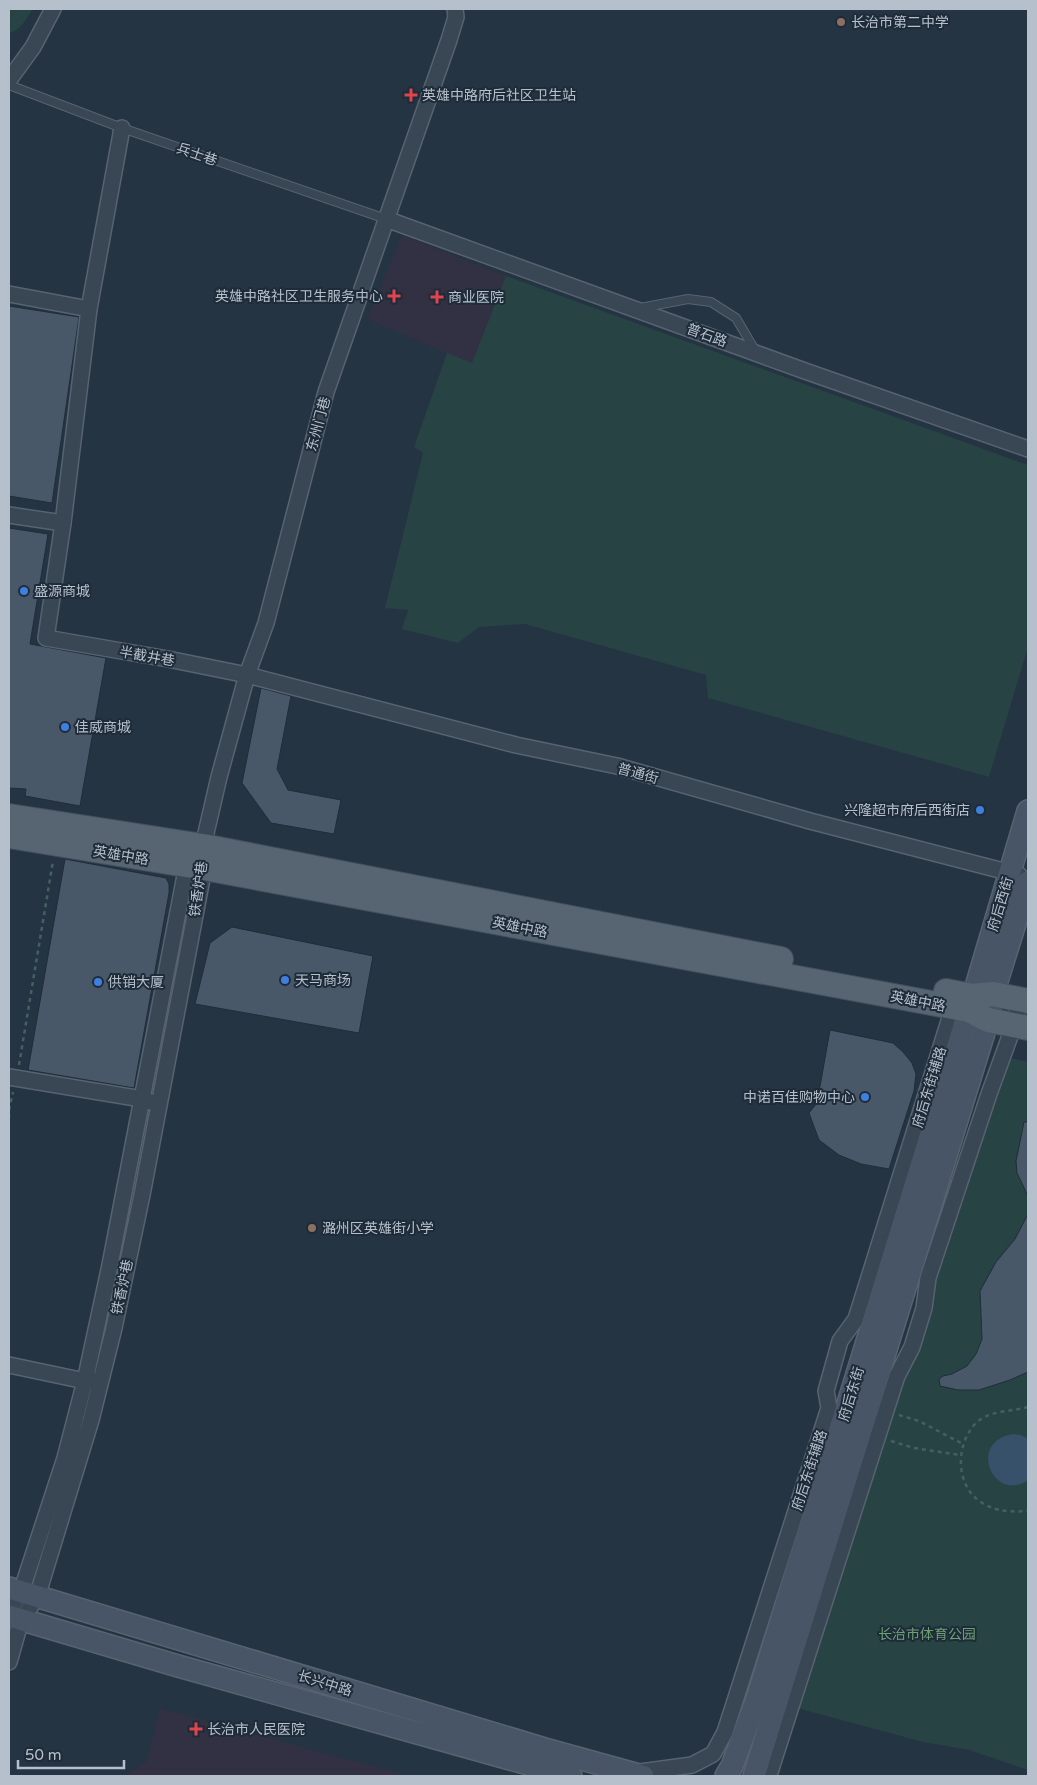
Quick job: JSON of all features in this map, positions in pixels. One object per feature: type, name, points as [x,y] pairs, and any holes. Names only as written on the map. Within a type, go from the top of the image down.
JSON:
[{"type":"main road","name":"府后西街","points":[[975,1006],[1022,878],[1028,811]]},
{"type":"main road","name":"英雄中路","points":[[9,816],[198,860],[975,1006],[1021,1027]]},
{"type":"main road","name":"英雄中路","points":[[9,836],[56,845],[198,860]]},
{"type":"main road","name":"英雄中路","points":[[975,1006],[1024,1000]]},
{"type":"main road","name":"府后东街","points":[[726,1776],[732,1766],[757,1699],[975,1006]]},
{"type":"main road","name":"府后东街","points":[[754,1776],[975,1006]]},
{"type":"main road","name":"长兴中路","points":[[22,1592],[631,1775]]},
{"type":"main road","name":"长兴中路","points":[[13,1616],[188,1669],[572,1776]]},
{"type":"street","points":[[9,80],[33,47],[54,9]]},
{"type":"street","name":"东州门巷","points":[[198,860],[247,675],[266,623],[326,392],[449,40],[456,17],[455,9]]},
{"type":"street","points":[[9,515],[63,523],[89,309],[122,128]]},
{"type":"street","name":"普石路","points":[[386,218],[1028,449]]},
{"type":"street","points":[[9,294],[89,309]]},
{"type":"street","name":"半截井巷","points":[[63,523],[46,638],[247,675]]},
{"type":"street","name":"普通街","points":[[247,675],[516,744],[617,766],[1022,878]]},
{"type":"street","name":"铁香炉巷","points":[[22,1592],[65,1458],[85,1381],[110,1265],[142,1099],[198,860]]},
{"type":"street","name":"铁香炉巷","points":[[22,1592],[88,1429],[101,1381],[142,1195],[159,1105],[198,860]]},
{"type":"street","points":[[767,1776],[770,1772],[897,1376],[912,1347],[924,1308],[928,1278],[989,1094],[1021,1027],[1024,1000]]},
{"type":"street","name":"府后东街辅路","points":[[631,1775],[692,1765],[713,1754],[725,1732],[829,1408],[826,1391],[840,1341],[856,1319],[975,1006]]},
{"type":"street","points":[[13,1078],[142,1099],[159,1105]]},
{"type":"street","points":[[9,1364],[85,1381],[101,1381]]},
{"type":"street","points":[[9,1662],[13,1616],[22,1592]]},
{"type":"lane","name":"兵士巷","points":[[9,85],[122,128],[386,218]]},
{"type":"lane","points":[[636,309],[688,300],[712,302],[736,318],[757,353]]},
{"type":"path","points":[[9,1118],[13,1078],[56,845]]},
{"type":"path","points":[[1028,1407],[999,1412],[987,1416],[975,1424],[963,1444],[960,1456],[962,1475],[969,1492],[982,1504],[997,1510],[1028,1512]]},
{"type":"path","points":[[886,1410],[919,1421],[963,1444]]},
{"type":"path","points":[[877,1437],[914,1448],[960,1456]]},
{"type":"shaded area","name":"商业医院","points":[[402,235],[506,276],[472,364],[367,319]]},
{"type":"shaded area","points":[[1013,1434],[1021,1435],[1028,1439],[1028,1480],[1016,1485],[1005,1484],[996,1478],[990,1469],[988,1458],[991,1448],[999,1439]]},
{"type":"shaded area","name":"长治市人民医院","points":[[160,1708],[409,1776],[125,1776],[147,1761]]},
{"type":"green space","points":[[9,9],[33,9],[20,27],[9,33]]},
{"type":"green space","points":[[506,276],[1028,465],[1028,647],[989,777],[708,698],[706,675],[525,624],[479,627],[458,643],[402,629],[408,610],[385,608],[423,453],[414,447],[447,353],[472,363]]},
{"type":"green space","name":"长治市体育公园","points":[[1010,1058],[1028,1062],[1028,1770],[969,1750],[923,1742],[797,1708],[929,1293]]},
{"type":"building","points":[[9,306],[79,317],[52,503],[9,496]]},
{"type":"building","points":[[9,528],[48,534],[30,644],[106,658],[80,806],[25,796],[26,789],[9,788]]},
{"type":"building","points":[[261,688],[291,696],[277,769],[288,790],[341,800],[334,834],[271,823],[242,783]]},
{"type":"building","name":"供销大厦","points":[[65,859],[166,878],[169,884],[169,893],[134,1088],[28,1070]]},
{"type":"building","name":"天马商场","points":[[232,927],[373,956],[359,1033],[195,1004],[210,943]]},
{"type":"building","name":"中诺百佳购物中心","points":[[830,1030],[893,1043],[912,1063],[916,1074],[914,1091],[889,1169],[861,1164],[839,1155],[819,1140],[809,1113],[817,1103]]},
{"type":"building","points":[[1024,1122],[1028,1122],[1028,1196],[1017,1173],[1016,1161]]},
{"type":"building","points":[[1028,1214],[1028,1372],[979,1390],[958,1390],[940,1386],[939,1379],[967,1366],[976,1354],[982,1339],[980,1291],[996,1262],[1015,1239]]},
{"type":"place","name":"长治市第二中学","points":[[841,22]]},
{"type":"place","name":"英雄中路府后社区卫生站","points":[[411,95]]},
{"type":"place","name":"英雄中路社区卫生服务中心","points":[[394,296]]},
{"type":"place","name":"商业医院","points":[[437,297]]},
{"type":"place","name":"盛源商城","points":[[24,591]]},
{"type":"place","name":"佳威商城","points":[[65,727]]},
{"type":"place","name":"兴隆超市府后西街店","points":[[980,810]]},
{"type":"place","name":"天马商场","points":[[285,980]]},
{"type":"place","name":"供销大厦","points":[[98,982]]},
{"type":"place","name":"中诺百佳购物中心","points":[[865,1097]]},
{"type":"place","name":"潞州区英雄街小学","points":[[312,1228]]},
{"type":"place","name":"长治市人民医院","points":[[196,1729]]}]
